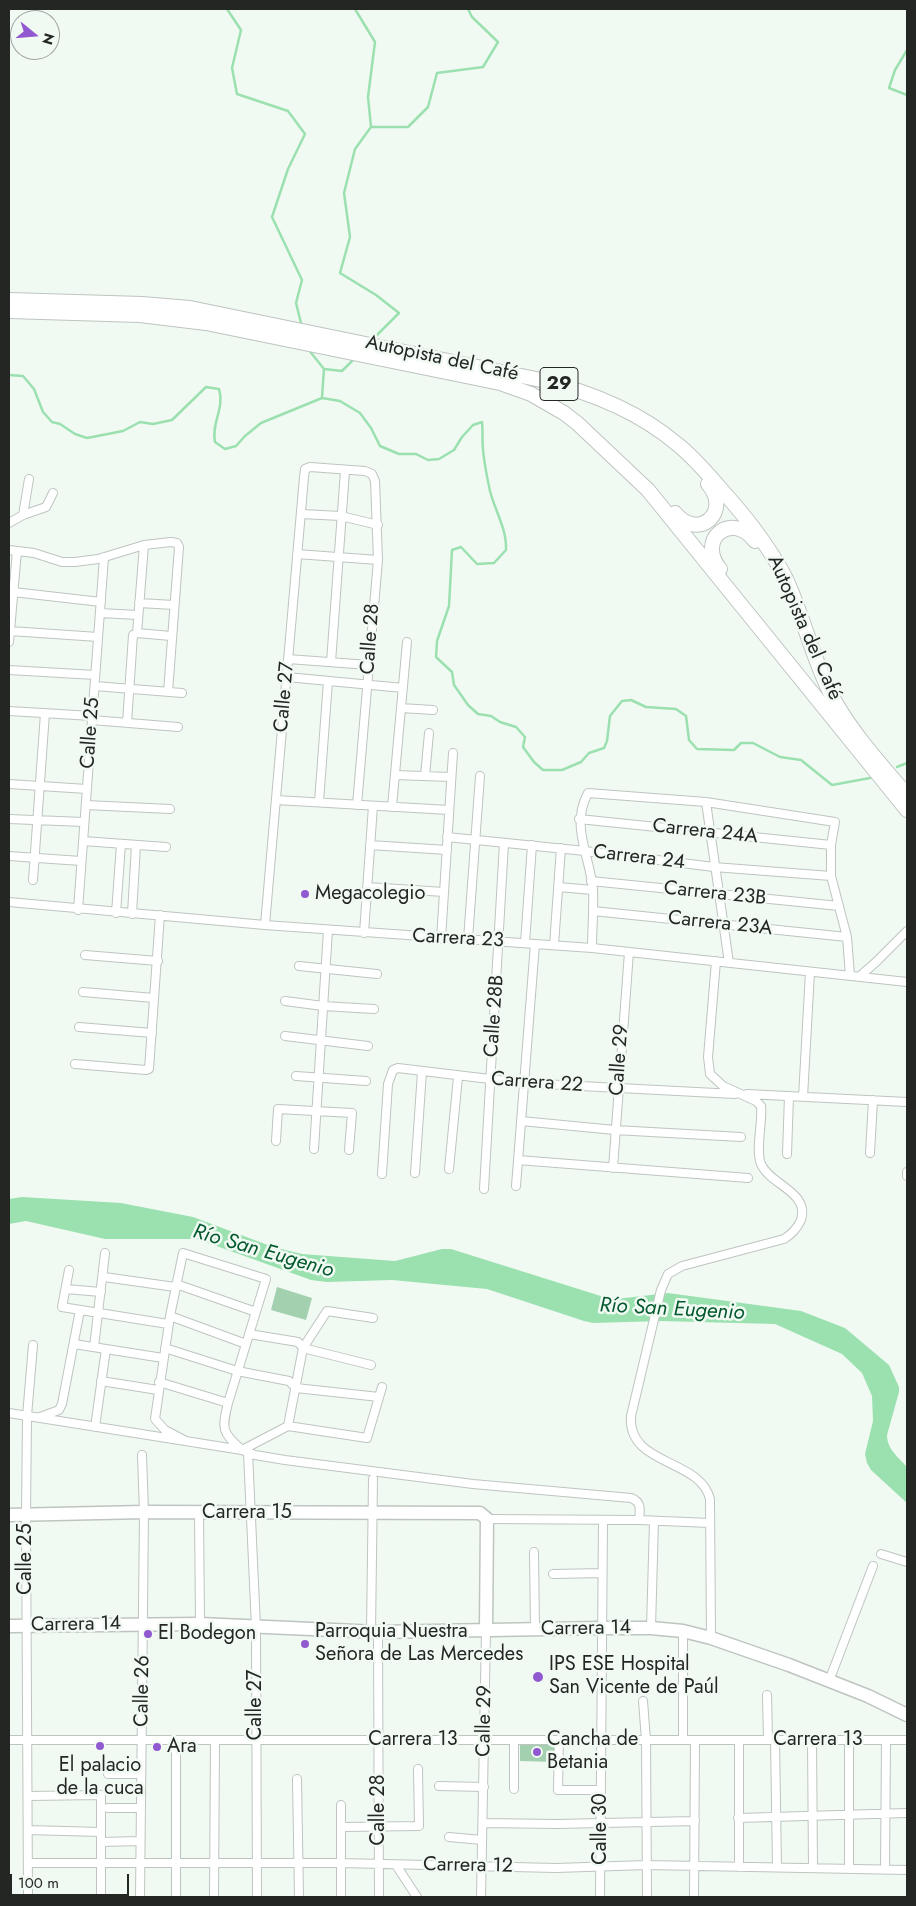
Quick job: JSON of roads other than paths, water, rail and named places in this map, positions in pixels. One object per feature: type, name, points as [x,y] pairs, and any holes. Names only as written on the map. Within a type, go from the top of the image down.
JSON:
[{"type":"highway","name":"Autopista del Café","points":[[9,300],[142,304],[218,312],[541,380],[592,395],[632,414],[667,435],[694,459],[761,537],[778,564],[795,600],[830,693],[907,795]]},
{"type":"highway","name":"Autopista del Café","points":[[9,311],[140,315],[206,323],[500,383],[543,400],[577,423],[648,490],[907,810]]},
{"type":"highway","points":[[577,423],[647,481],[685,522],[700,525],[707,523],[712,517],[717,503],[713,490],[679,454],[655,434],[612,404],[592,395]]},
{"type":"highway","points":[[790,665],[766,625],[712,557],[712,543],[716,536],[727,528],[733,527],[744,530],[759,547],[815,654]]},
{"type":"main road","name":"Carrera 15","points":[[9,1515],[144,1512],[480,1513],[486,1518]]},
{"type":"main road","name":"Calle 29","points":[[486,1518],[486,1631]]},
{"type":"main road","name":"Carrera 14","points":[[9,1626],[200,1624],[374,1632],[602,1628],[651,1628],[683,1631],[711,1638],[829,1681],[885,1703],[907,1715]]},
{"type":"street","name":"Calle 27","points":[[265,925],[305,469],[310,467],[344,470]]},
{"type":"street","name":"Calle 28","points":[[344,470],[365,471],[372,474],[375,481],[378,526],[378,560],[357,804]]},
{"type":"street","points":[[331,662],[344,470]]},
{"type":"street","points":[[22,515],[29,479]]},
{"type":"street","points":[[9,523],[22,515],[46,507],[53,494]]},
{"type":"street","points":[[301,514],[341,516],[378,526]]},
{"type":"street","points":[[9,642],[14,592],[13,551],[34,553],[62,562],[98,559],[144,545],[177,543],[168,692]]},
{"type":"street","points":[[137,633],[144,545]]},
{"type":"street","points":[[297,554],[378,560]]},
{"type":"street","name":"Calle 25","points":[[78,910],[104,557]]},
{"type":"street","points":[[14,592],[101,602]]},
{"type":"street","points":[[140,603],[174,605]]},
{"type":"street","points":[[100,612],[138,615]]},
{"type":"street","points":[[10,632],[98,637]]},
{"type":"street","points":[[127,723],[133,634],[171,636]]},
{"type":"street","points":[[392,807],[407,642]]},
{"type":"street","points":[[288,659],[369,665]]},
{"type":"street","points":[[9,670],[96,675]]},
{"type":"street","points":[[287,678],[403,688]]},
{"type":"street","points":[[319,802],[328,682]]},
{"type":"street","points":[[95,686],[182,693]]},
{"type":"street","points":[[401,708],[433,710]]},
{"type":"street","points":[[9,710],[178,727]]},
{"type":"street","points":[[33,880],[45,713]]},
{"type":"street","points":[[425,776],[428,732]]},
{"type":"street","points":[[441,939],[452,753]]},
{"type":"street","points":[[395,775],[451,777]]},
{"type":"street","points":[[468,940],[480,776]]},
{"type":"street","points":[[9,784],[87,789]]},
{"type":"street","points":[[592,948],[593,890],[579,819],[582,805],[588,793],[706,802],[835,822],[831,845],[831,876],[848,937],[850,976]]},
{"type":"street","points":[[276,800],[449,810]]},
{"type":"street","points":[[706,802],[729,963]]},
{"type":"street","points":[[86,805],[170,809]]},
{"type":"street","points":[[364,933],[373,806]]},
{"type":"street","points":[[9,819],[84,822]]},
{"type":"street","name":"Carrera 24A","points":[[579,819],[831,845]]},
{"type":"street","name":"Carrera 24","points":[[448,836],[714,867],[831,876]]},
{"type":"street","points":[[83,842],[166,847]]},
{"type":"street","name":"Calle 28B","points":[[484,1189],[504,842]]},
{"type":"street","points":[[116,912],[121,844]]},
{"type":"street","points":[[132,914],[136,845]]},
{"type":"street","points":[[370,845],[446,850]]},
{"type":"street","points":[[525,943],[532,845]]},
{"type":"street","points":[[554,946],[561,848]]},
{"type":"street","points":[[9,856],[81,861]]},
{"type":"street","name":"Carrera 23B","points":[[591,881],[839,906]]},
{"type":"street","points":[[367,887],[444,892]]},
{"type":"street","points":[[558,887],[593,890]]},
{"type":"street","name":"Carrera 23","points":[[9,902],[78,910],[160,915],[364,933],[592,948],[907,982]]},
{"type":"street","name":"Carrera 23A","points":[[592,911],[848,937]]},
{"type":"street","points":[[76,1064],[146,1070],[150,1067],[160,915]]},
{"type":"street","points":[[314,1149],[328,930]]},
{"type":"street","points":[[860,976],[907,931]]},
{"type":"street","points":[[516,1186],[535,944]]},
{"type":"street","name":"Calle 29","points":[[613,1168],[629,952]]},
{"type":"street","points":[[85,955],[158,961]]},
{"type":"street","points":[[711,1638],[710,1499],[708,1490],[700,1481],[644,1448],[636,1441],[632,1432],[631,1416],[661,1290],[668,1274],[675,1268],[784,1239],[792,1234],[798,1226],[803,1213],[801,1204],[795,1195],[769,1175],[762,1165],[760,1156],[761,1106],[756,1101],[723,1086],[710,1074],[708,1066],[716,962]]},
{"type":"street","points":[[299,966],[377,974]]},
{"type":"street","points":[[803,1097],[810,972]]},
{"type":"street","points":[[83,992],[154,998]]},
{"type":"street","points":[[286,1001],[324,1006],[374,1009]]},
{"type":"street","points":[[79,1027],[152,1033]]},
{"type":"street","points":[[285,1036],[368,1046]]},
{"type":"street","name":"Carrera 22","points":[[382,1174],[388,1084],[393,1070],[398,1068],[524,1083],[907,1102]]},
{"type":"street","points":[[415,1173],[422,1072]]},
{"type":"street","points":[[296,1076],[366,1081]]},
{"type":"street","points":[[449,1169],[458,1076]]},
{"type":"street","points":[[787,1154],[790,1096]]},
{"type":"street","points":[[870,1153],[873,1100]]},
{"type":"street","points":[[276,1140],[278,1109],[352,1114],[349,1150]]},
{"type":"street","points":[[521,1121],[615,1130],[742,1138]]},
{"type":"street","points":[[518,1160],[748,1178]]},
{"type":"street","points":[[94,1347],[104,1277],[105,1253]]},
{"type":"street","points":[[186,1441],[165,1430],[155,1419],[169,1320],[183,1254],[266,1279],[237,1371],[223,1424],[224,1432],[245,1451]]},
{"type":"street","points":[[69,1270],[62,1307],[169,1320],[246,1344]]},
{"type":"street","points":[[104,1277],[176,1286],[256,1312]]},
{"type":"street","points":[[66,1289],[102,1292]]},
{"type":"street","points":[[36,1418],[59,1410],[62,1404],[80,1310]]},
{"type":"street","points":[[288,1426],[303,1348],[327,1310],[373,1318]]},
{"type":"street","points":[[249,1334],[298,1342],[303,1348],[371,1365]]},
{"type":"street","points":[[74,1344],[163,1358]]},
{"type":"street","name":"Calle 25","points":[[28,1897],[26,1515],[27,1416],[33,1345]]},
{"type":"street","points":[[165,1348],[237,1371],[289,1381],[296,1388],[379,1397]]},
{"type":"street","points":[[95,1428],[106,1349]]},
{"type":"street","points":[[101,1381],[158,1390]]},
{"type":"street","points":[[159,1382],[228,1403]]},
{"type":"street","points":[[245,1451],[288,1426],[367,1438],[382,1387]]},
{"type":"street","points":[[9,1413],[245,1451],[286,1460],[473,1484],[631,1498],[637,1500],[640,1504],[640,1520]]},
{"type":"street","name":"Calle 27","points":[[245,1451],[251,1513],[256,1627],[257,1897]]},
{"type":"street","name":"Calle 26","points":[[140,1897],[144,1512],[142,1454]]},
{"type":"street","name":"Calle 28","points":[[373,1479],[379,1897]]},
{"type":"street","points":[[198,1513],[200,1624]]},
{"type":"street","name":"Carrera 15","points":[[486,1518],[710,1523]]},
{"type":"street","name":"Calle 30","points":[[600,1897],[602,1520]]},
{"type":"street","points":[[651,1628],[654,1521]]},
{"type":"street","points":[[534,1552],[535,1630]]},
{"type":"street","points":[[881,1554],[907,1562]]},
{"type":"street","points":[[829,1681],[873,1566]]},
{"type":"street","points":[[553,1574],[602,1573]]},
{"type":"street","name":"Calle 29","points":[[481,1897],[486,1631]]},
{"type":"street","points":[[683,1631],[683,1740]]},
{"type":"street","points":[[767,1695],[772,1740],[777,1867]]},
{"type":"street","points":[[643,1701],[646,1740],[646,1897]]},
{"type":"street","name":"Carrera 13","points":[[9,1740],[907,1740]]},
{"type":"street","points":[[176,1740],[176,1897]]},
{"type":"street","points":[[214,1740],[214,1897]]},
{"type":"street","points":[[514,1740],[514,1789]]},
{"type":"street","points":[[559,1740],[558,1790],[601,1790]]},
{"type":"street","points":[[694,1897],[695,1740]]},
{"type":"street","points":[[739,1740],[739,1867]]},
{"type":"street","points":[[812,1740],[813,1868]]},
{"type":"street","points":[[849,1740],[850,1869]]},
{"type":"street","points":[[885,1870],[886,1740]]},
{"type":"street","points":[[341,1827],[419,1826],[418,1769]]},
{"type":"street","points":[[108,1774],[141,1774]]},
{"type":"street","points":[[297,1780],[299,1897]]},
{"type":"street","points":[[439,1786],[484,1787]]},
{"type":"street","points":[[28,1796],[101,1795],[101,1897]]},
{"type":"street","points":[[341,1805],[341,1897]]},
{"type":"street","points":[[108,1808],[141,1808]]},
{"type":"street","points":[[738,1818],[907,1813]]},
{"type":"street","points":[[483,1823],[647,1823],[695,1821]]},
{"type":"street","points":[[28,1830],[101,1832]]},
{"type":"street","points":[[449,1838],[482,1840]]},
{"type":"street","points":[[101,1842],[140,1841]]},
{"type":"street","name":"Carrera 12","points":[[28,1863],[341,1863],[556,1868],[647,1865],[907,1870]]},
{"type":"street","points":[[396,1865],[417,1897]]},
{"type":"water","name":"Río San Eugenio","points":[[22,1197],[121,1203],[193,1217],[273,1247],[302,1254],[395,1261],[442,1249],[451,1249],[604,1297],[616,1299],[668,1293],[801,1311],[845,1328],[889,1365],[899,1387],[899,1392],[887,1440],[894,1452],[907,1467],[907,1503],[871,1470],[867,1463],[865,1454],[873,1421],[872,1396],[862,1373],[842,1354],[775,1324],[661,1321],[593,1323],[487,1289],[392,1280],[327,1282],[311,1280],[197,1239],[105,1239],[26,1221],[9,1224],[9,1199]]},
{"type":"waterway","points":[[227,9],[241,30],[232,68],[237,94],[288,111],[305,134],[288,169],[272,217],[302,280],[296,303],[302,327]]},
{"type":"waterway","points":[[355,9],[375,42],[368,97],[371,127]]},
{"type":"waterway","points":[[372,340],[399,313],[376,295],[340,273],[350,237],[344,193],[355,149],[371,127],[408,127],[428,107],[437,73],[483,67],[498,42],[472,17],[468,9]]},
{"type":"waterway","points":[[907,50],[895,70],[889,88],[907,95]]},
{"type":"waterway","points":[[308,349],[324,369],[322,397]]},
{"type":"waterway","points":[[324,369],[342,371],[354,359]]},
{"type":"waterway","points":[[9,375],[23,376],[34,389],[43,412],[52,422],[60,424],[75,434],[87,438],[123,431],[140,422],[153,424],[172,420],[206,387],[219,389],[220,403],[214,435],[215,442],[225,449],[236,446],[261,423],[322,398],[340,401],[360,413],[371,428],[380,446],[399,454],[416,454],[428,460],[439,459],[454,450],[473,425],[482,422],[483,454],[490,491],[505,535],[506,550],[494,563],[477,564],[461,547],[452,550],[449,606],[437,641],[436,657],[452,672],[454,685],[468,705],[478,714],[491,716],[500,722],[516,727],[525,737],[523,747],[534,762],[543,770],[562,770],[581,762],[589,753],[604,748],[607,741],[610,716],[622,701],[631,700],[646,707],[676,709],[686,716],[689,740],[697,749],[734,750],[741,743],[753,743],[780,757],[801,760],[832,785],[870,778]]},
{"type":"waterway","points":[[897,767],[907,763]]},
{"type":"place","name":"Megacolegio","points":[[305,894]]},
{"type":"place","name":"El Bodegon","points":[[148,1634]]},
{"type":"place","name":"Parroquia Nuestra Señora de Las Mercedes","points":[[305,1644]]},
{"type":"place","name":"IPS ESE Hospital San Vicente de Paúl","points":[[538,1677]]},
{"type":"place","name":"El palacio de la cuca","points":[[100,1746]]},
{"type":"place","name":"Ara","points":[[157,1747]]},
{"type":"place","name":"Cancha de Betania","points":[[537,1752]]}]
